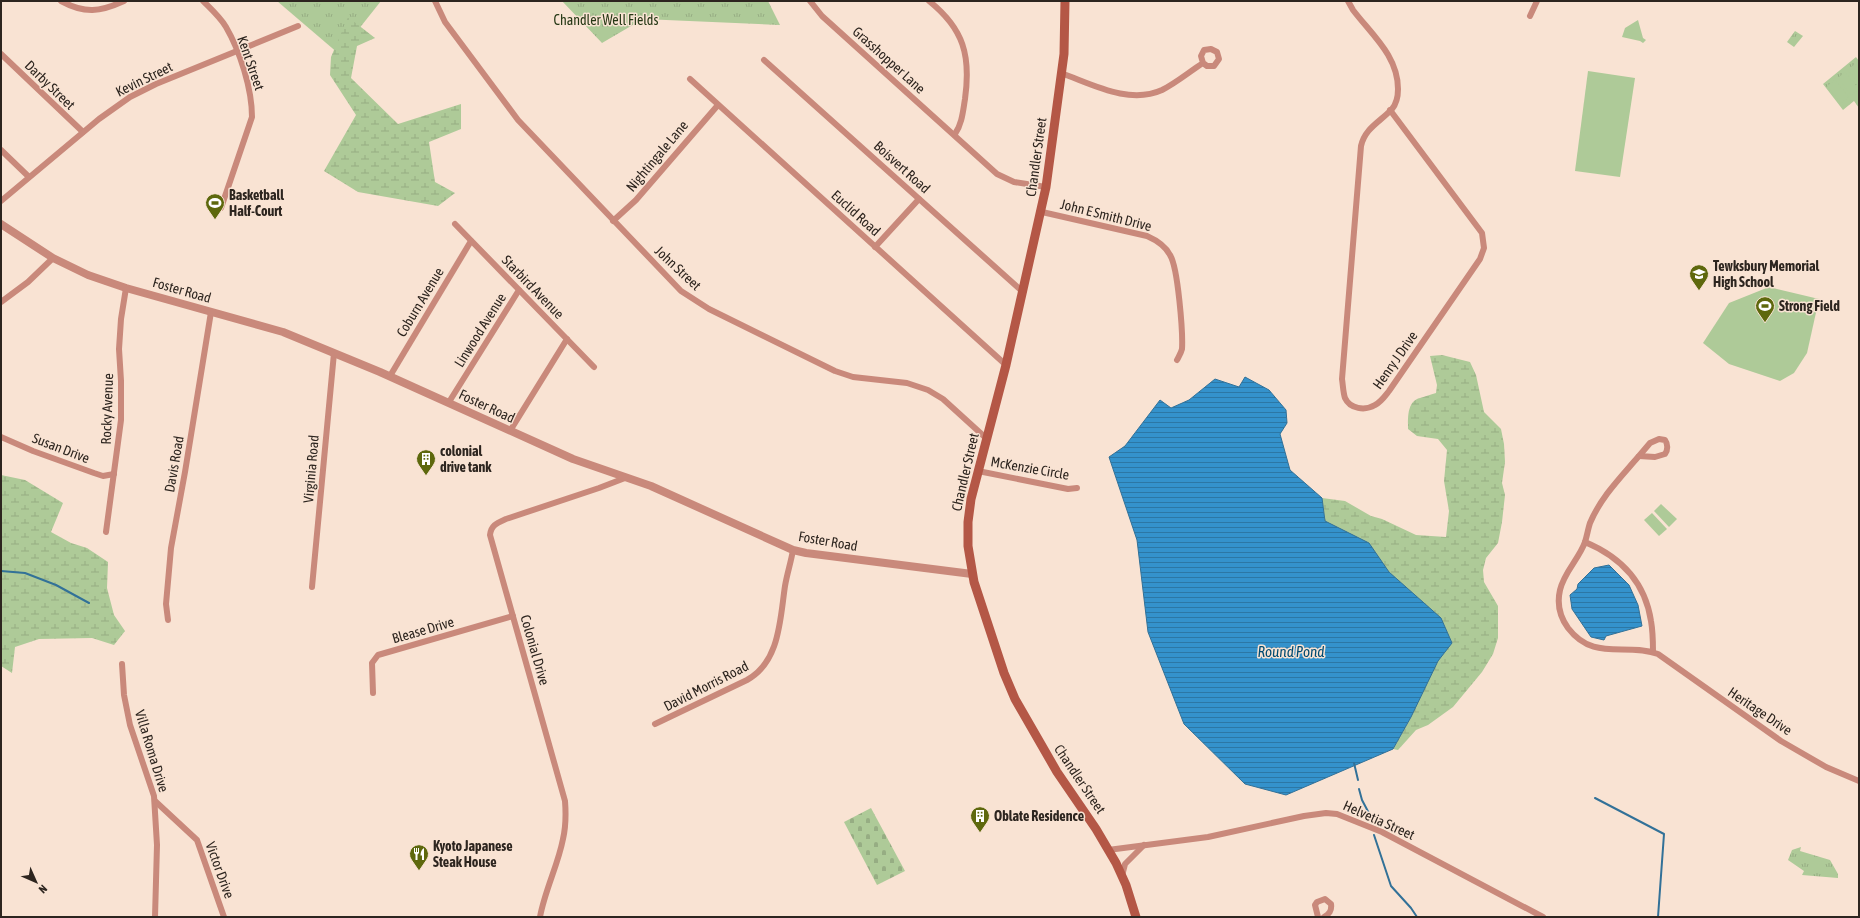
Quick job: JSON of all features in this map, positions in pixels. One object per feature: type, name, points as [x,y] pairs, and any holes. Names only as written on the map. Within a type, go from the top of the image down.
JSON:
[{"type":"main road","name":"Chandler Street","points":[[1065,1],[1065,41],[1042,212],[1006,365],[971,499],[968,522],[968,546],[972,574],[1001,666],[1017,704],[1064,784],[1096,829],[1108,850],[1122,876],[1136,917]]},
{"type":"street","points":[[62,1],[75,8],[96,10],[124,1]]},
{"type":"street","name":"Kent Street","points":[[203,1],[226,27],[237,51],[250,90],[252,103],[252,116],[221,208]]},
{"type":"street","name":"John Street","points":[[435,1],[445,22],[518,120],[612,221],[681,291],[698,303],[835,371],[853,377],[907,383],[928,390],[944,399],[987,439]]},
{"type":"street","name":"Grasshopper Lane","points":[[810,1],[822,16],[955,134],[1001,177],[1014,182],[1046,187]]},
{"type":"street","points":[[929,1],[947,17],[953,25],[964,48],[967,60],[968,78],[964,107],[960,126],[955,134]]},
{"type":"street","name":"Henry J Drive","points":[[1348,1],[1353,10],[1386,51],[1394,64],[1398,83],[1398,96],[1396,104],[1373,125],[1366,134],[1361,146],[1342,379],[1345,397],[1349,404],[1361,408],[1375,405],[1389,392],[1480,259],[1484,248],[1482,233],[1390,110]]},
{"type":"street","points":[[1530,16],[1537,1]]},
{"type":"street","name":"Kevin Street","points":[[1,201],[111,109],[140,91],[298,26]]},
{"type":"street","name":"Darby Street","points":[[1,54],[83,132]]},
{"type":"street","name":"Boisvert Road","points":[[764,60],[1023,292]]},
{"type":"street","points":[[1061,73],[1119,94],[1139,96],[1150,94],[1166,88],[1203,63]]},
{"type":"street","name":"Euclid Road","points":[[690,79],[1006,365]]},
{"type":"street","name":"Nightingale Lane","points":[[612,221],[636,200],[718,105]]},
{"type":"street","points":[[1,150],[29,177]]},
{"type":"street","points":[[875,247],[919,199]]},
{"type":"street","name":"John E Smith Drive","points":[[1042,212],[1146,236],[1158,242],[1168,250],[1173,260],[1176,277],[1182,347],[1177,360]]},
{"type":"street","name":"Foster Road","points":[[1,224],[53,258],[88,275],[126,288],[283,332],[390,376],[590,466],[650,486],[714,513],[794,550],[806,553],[972,574]]},
{"type":"street","name":"Starbird Avenue","points":[[456,224],[518,290],[594,367]]},
{"type":"street","name":"Coburn Avenue","points":[[390,376],[471,241]]},
{"type":"street","points":[[1,302],[28,282],[53,258]]},
{"type":"street","name":"Rocky Avenue","points":[[106,532],[121,420],[122,381],[119,350],[121,319],[126,288]]},
{"type":"street","name":"Linwood Avenue","points":[[449,402],[518,290]]},
{"type":"street","name":"Davis Road","points":[[168,620],[166,604],[171,548],[211,312]]},
{"type":"street","points":[[510,431],[567,339]]},
{"type":"street","name":"Virginia Road","points":[[312,587],[334,353]]},
{"type":"street","name":"Susan Drive","points":[[1,437],[33,451],[94,473],[104,476],[114,474]]},
{"type":"street","name":"Heritage Drive","points":[[1638,457],[1612,486],[1600,503],[1590,525],[1582,551],[1569,570],[1560,589],[1559,609],[1563,622],[1573,634],[1586,644],[1596,648],[1613,651],[1638,650],[1653,652],[1664,657],[1781,741],[1826,767],[1859,781]]},
{"type":"street","name":"McKenzie Circle","points":[[978,471],[1068,489],[1077,488]]},
{"type":"street","name":"Colonial Drive","points":[[540,917],[549,882],[563,840],[565,828],[565,801],[490,535],[493,525],[506,518],[599,488],[624,478]]},
{"type":"street","points":[[1586,542],[1612,555],[1623,565],[1636,581],[1649,611],[1652,622],[1653,652]]},
{"type":"street","name":"David Morris Road","points":[[655,724],[756,676],[764,668],[772,654],[777,639],[786,583],[794,550]]},
{"type":"street","name":"Blease Drive","points":[[373,693],[372,663],[378,655],[513,616]]},
{"type":"street","name":"Villa Roma Drive","points":[[122,664],[124,695],[130,725],[151,783],[155,801],[158,845],[155,917]]},
{"type":"street","name":"Victor Drive","points":[[155,801],[197,840],[224,917]]},
{"type":"street","name":"Helvetia Street","points":[[1108,850],[1228,834],[1304,816],[1326,813],[1336,814],[1382,832],[1543,917]]},
{"type":"street","points":[[1122,876],[1125,864],[1144,845]]},
{"type":"street","points":[[1318,917],[1315,905],[1317,902],[1325,899],[1331,904],[1332,909],[1324,917]]},
{"type":"green space","points":[[277,1],[381,1],[339,54]]},
{"type":"green space","name":"Chandler Well Fields","points":[[562,1],[768,1],[780,25],[643,19],[602,43]]},
{"type":"green space","points":[[348,17],[375,38],[357,46],[351,78],[398,124],[461,104],[461,129],[429,142],[435,182],[455,193],[438,206],[358,192],[324,171],[356,115],[330,75],[331,57]]},
{"type":"green space","points":[[1638,20],[1643,38],[1646,40],[1643,43],[1622,37],[1625,28]]},
{"type":"green space","points":[[1795,31],[1803,36],[1794,47],[1787,42]]},
{"type":"green space","points":[[1856,57],[1859,61],[1859,108],[1854,101],[1843,110],[1823,84]]},
{"type":"green space","points":[[1856,63],[1859,67],[1859,83],[1848,70]]},
{"type":"green space","points":[[1588,71],[1635,78],[1620,177],[1575,171]]},
{"type":"green space","points":[[1845,72],[1859,89],[1851,95],[1838,78]]},
{"type":"green space","points":[[1835,80],[1849,97],[1841,103],[1827,86]]},
{"type":"green space","name":"Strong Field","points":[[1769,287],[1819,299],[1807,353],[1794,373],[1780,381],[1729,364],[1703,343],[1729,303]]},
{"type":"green space","points":[[1442,355],[1470,362],[1476,375],[1484,412],[1501,429],[1504,444],[1505,462],[1502,483],[1505,495],[1502,522],[1498,543],[1486,558],[1483,570],[1484,582],[1498,606],[1498,638],[1493,654],[1482,672],[1453,707],[1428,725],[1416,730],[1398,750],[1393,749],[1411,717],[1325,521],[1322,498],[1345,501],[1371,516],[1382,519],[1416,535],[1446,537],[1449,511],[1444,481],[1447,450],[1438,439],[1417,436],[1408,429],[1410,406],[1420,398],[1436,393],[1437,385],[1430,356]]},
{"type":"green space","points":[[1,475],[25,480],[63,503],[51,532],[71,543],[87,548],[108,562],[107,588],[114,615],[125,631],[114,645],[92,638],[39,639],[15,647],[12,673],[1,666]]},
{"type":"green space","points":[[1661,504],[1677,519],[1669,527],[1654,511]]},
{"type":"green space","points":[[1652,513],[1667,529],[1659,536],[1644,520]]},
{"type":"green space","points":[[871,808],[905,871],[877,885],[844,822]]},
{"type":"green space","points":[[1801,847],[1800,851],[1830,860],[1838,874],[1838,878],[1802,875],[1804,871],[1788,860],[1792,850]]},
{"type":"water","name":"Round Pond","points":[[1245,377],[1269,390],[1286,410],[1287,423],[1280,434],[1290,470],[1322,498],[1325,521],[1369,543],[1389,572],[1441,618],[1452,643],[1438,661],[1411,717],[1393,749],[1286,795],[1245,784],[1184,724],[1148,632],[1137,540],[1109,457],[1125,446],[1160,400],[1171,408],[1189,400],[1215,379],[1239,387]]},
{"type":"water","points":[[1609,565],[1629,585],[1638,605],[1642,626],[1606,636],[1604,640],[1591,637],[1572,609],[1570,595],[1577,589],[1578,584],[1594,568]]},
{"type":"waterway","points":[[1,571],[25,573],[56,585],[89,603]]},
{"type":"waterway","points":[[1354,763],[1358,780]]},
{"type":"waterway","points":[[1359,789],[1362,800],[1372,819]]},
{"type":"waterway","points":[[1595,798],[1664,834],[1658,917]]},
{"type":"waterway","points":[[1374,835],[1391,886],[1417,917]]},
{"type":"place","name":"Basketball Half-Court","points":[[215,220]]},
{"type":"place","name":"Tewksbury Memorial High School","points":[[1699,291]]},
{"type":"place","name":"Strong Field","points":[[1765,323]]},
{"type":"place","name":"colonial drive tank","points":[[426,476]]},
{"type":"place","name":"Oblate Residence","points":[[980,833]]},
{"type":"place","name":"Kyoto Japanese Steak House","points":[[419,871]]}]
